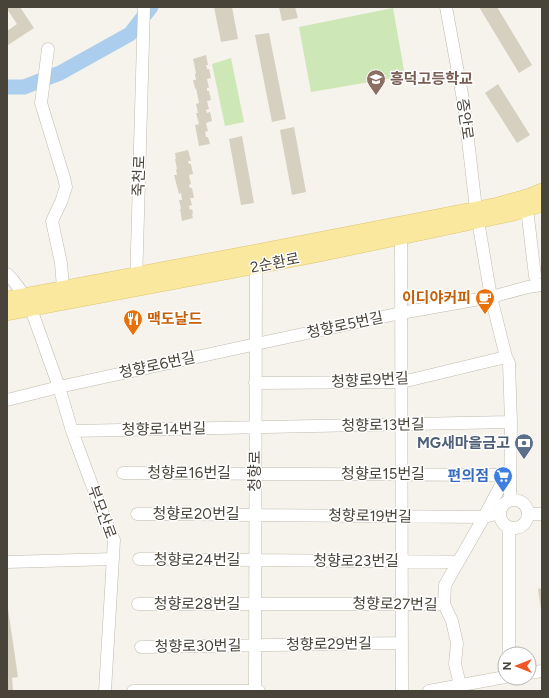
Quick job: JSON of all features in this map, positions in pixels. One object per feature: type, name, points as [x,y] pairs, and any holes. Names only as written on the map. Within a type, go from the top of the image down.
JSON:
[{"type":"main road","name":"2순환로","points":[[256,259],[315,255],[401,237],[477,215],[498,205],[542,191]]},
{"type":"main road","name":"2순환로","points":[[7,299],[28,302],[477,215],[524,210],[542,204]]},
{"type":"main road","name":"2순환로","points":[[7,313],[28,302],[63,288],[136,282]]},
{"type":"street","name":"죽천로","points":[[136,282],[144,7]]},
{"type":"street","name":"증안로","points":[[446,7],[464,105],[477,215],[491,297],[506,357],[509,363],[511,422],[510,500]]},
{"type":"street","points":[[48,49],[41,103],[66,187],[52,221],[61,263],[63,288]]},
{"type":"street","points":[[524,210],[528,217],[538,281]]},
{"type":"street","points":[[401,237],[402,691]]},
{"type":"street","name":"청향로","points":[[255,691],[256,259]]},
{"type":"street","points":[[538,281],[542,266]]},
{"type":"street","points":[[7,274],[28,302]]},
{"type":"street","name":"청향로5번길","points":[[256,344],[401,313],[491,297],[528,287],[538,281]]},
{"type":"street","name":"부모산로","points":[[28,302],[59,387],[72,430],[114,540],[105,691]]},
{"type":"street","name":"청향로6번길","points":[[59,387],[256,344]]},
{"type":"street","name":"청향로9번길","points":[[255,383],[402,382],[506,357]]},
{"type":"street","points":[[7,400],[59,387]]},
{"type":"street","name":"청향로13번길","points":[[255,427],[511,422]]},
{"type":"street","name":"청향로14번길","points":[[72,430],[255,427]]},
{"type":"street","name":"청향로16번길","points":[[123,473],[255,473]]},
{"type":"street","name":"청향로15번길","points":[[255,473],[510,475]]},
{"type":"street","points":[[444,604],[445,585],[502,483],[510,475]]},
{"type":"street","points":[[510,500],[518,500],[525,505],[528,514],[527,519],[521,526],[509,527],[501,520],[500,513],[502,506],[510,500]]},
{"type":"street","name":"청향로19번길","points":[[255,515],[484,517],[500,513]]},
{"type":"street","name":"청향로20번길","points":[[137,514],[255,515]]},
{"type":"street","points":[[528,514],[540,514]]},
{"type":"street","points":[[509,527],[509,646]]},
{"type":"street","points":[[7,562],[113,559]]},
{"type":"street","name":"청향로24번길","points":[[139,559],[255,560]]},
{"type":"street","name":"청향로23번길","points":[[255,560],[458,562]]},
{"type":"street","name":"청향로28번길","points":[[138,604],[255,604]]},
{"type":"street","name":"청향로27번길","points":[[255,604],[444,604],[452,621],[457,643],[455,664],[462,688]]},
{"type":"street","name":"청향로29번길","points":[[255,645],[402,643]]},
{"type":"street","name":"청향로30번길","points":[[141,647],[255,645]]},
{"type":"street","points":[[429,691],[462,688],[497,679]]},
{"type":"street","points":[[133,691],[260,691]]},
{"type":"green space","points":[[393,8],[405,76],[311,92],[299,27]]},
{"type":"green space","points":[[231,58],[244,122],[225,126],[212,64]]},
{"type":"building","points":[[7,7],[20,7],[34,28],[8,45],[7,31],[17,24]]},
{"type":"building","points":[[214,7],[232,7],[238,39],[221,42]]},
{"type":"building","points":[[279,7],[295,7],[298,18],[282,21]]},
{"type":"building","points":[[479,7],[497,7],[532,65],[519,73]]},
{"type":"building","points":[[269,33],[286,119],[272,122],[255,35]]},
{"type":"building","points":[[206,55],[208,65],[206,65],[207,69],[209,69],[211,78],[207,79],[209,88],[207,88],[207,91],[209,91],[211,100],[207,101],[209,109],[206,110],[207,113],[210,112],[212,121],[206,123],[208,131],[205,132],[210,144],[199,146],[195,125],[199,124],[196,113],[198,113],[196,104],[199,103],[193,80],[196,80],[196,73],[193,59]]},
{"type":"building","points":[[498,84],[530,135],[517,143],[485,93]]},
{"type":"building","points":[[294,127],[306,192],[292,195],[280,130]]},
{"type":"building","points":[[242,136],[254,203],[241,205],[229,139]]},
{"type":"building","points":[[188,150],[191,161],[188,161],[189,164],[191,164],[193,174],[189,175],[191,184],[189,185],[190,188],[192,188],[194,198],[190,198],[192,205],[189,206],[190,210],[192,209],[193,218],[182,221],[179,200],[182,200],[181,193],[179,194],[174,175],[177,175],[175,153]]},
{"type":"building","points":[[542,588],[542,609],[541,609],[538,589]]},
{"type":"building","points":[[7,609],[18,677],[12,678],[13,690],[7,691]]},
{"type":"waterway","points":[[7,87],[24,87],[60,73],[130,34],[151,7]]},
{"type":"place","name":"흥덕고등학교","points":[[376,96]]},
{"type":"place","name":"이디야커피","points":[[485,315]]},
{"type":"place","name":"맥도날드","points":[[133,336]]},
{"type":"place","name":"MG새마을금고","points":[[524,460]]},
{"type":"place","name":"편의점","points":[[503,493]]}]
